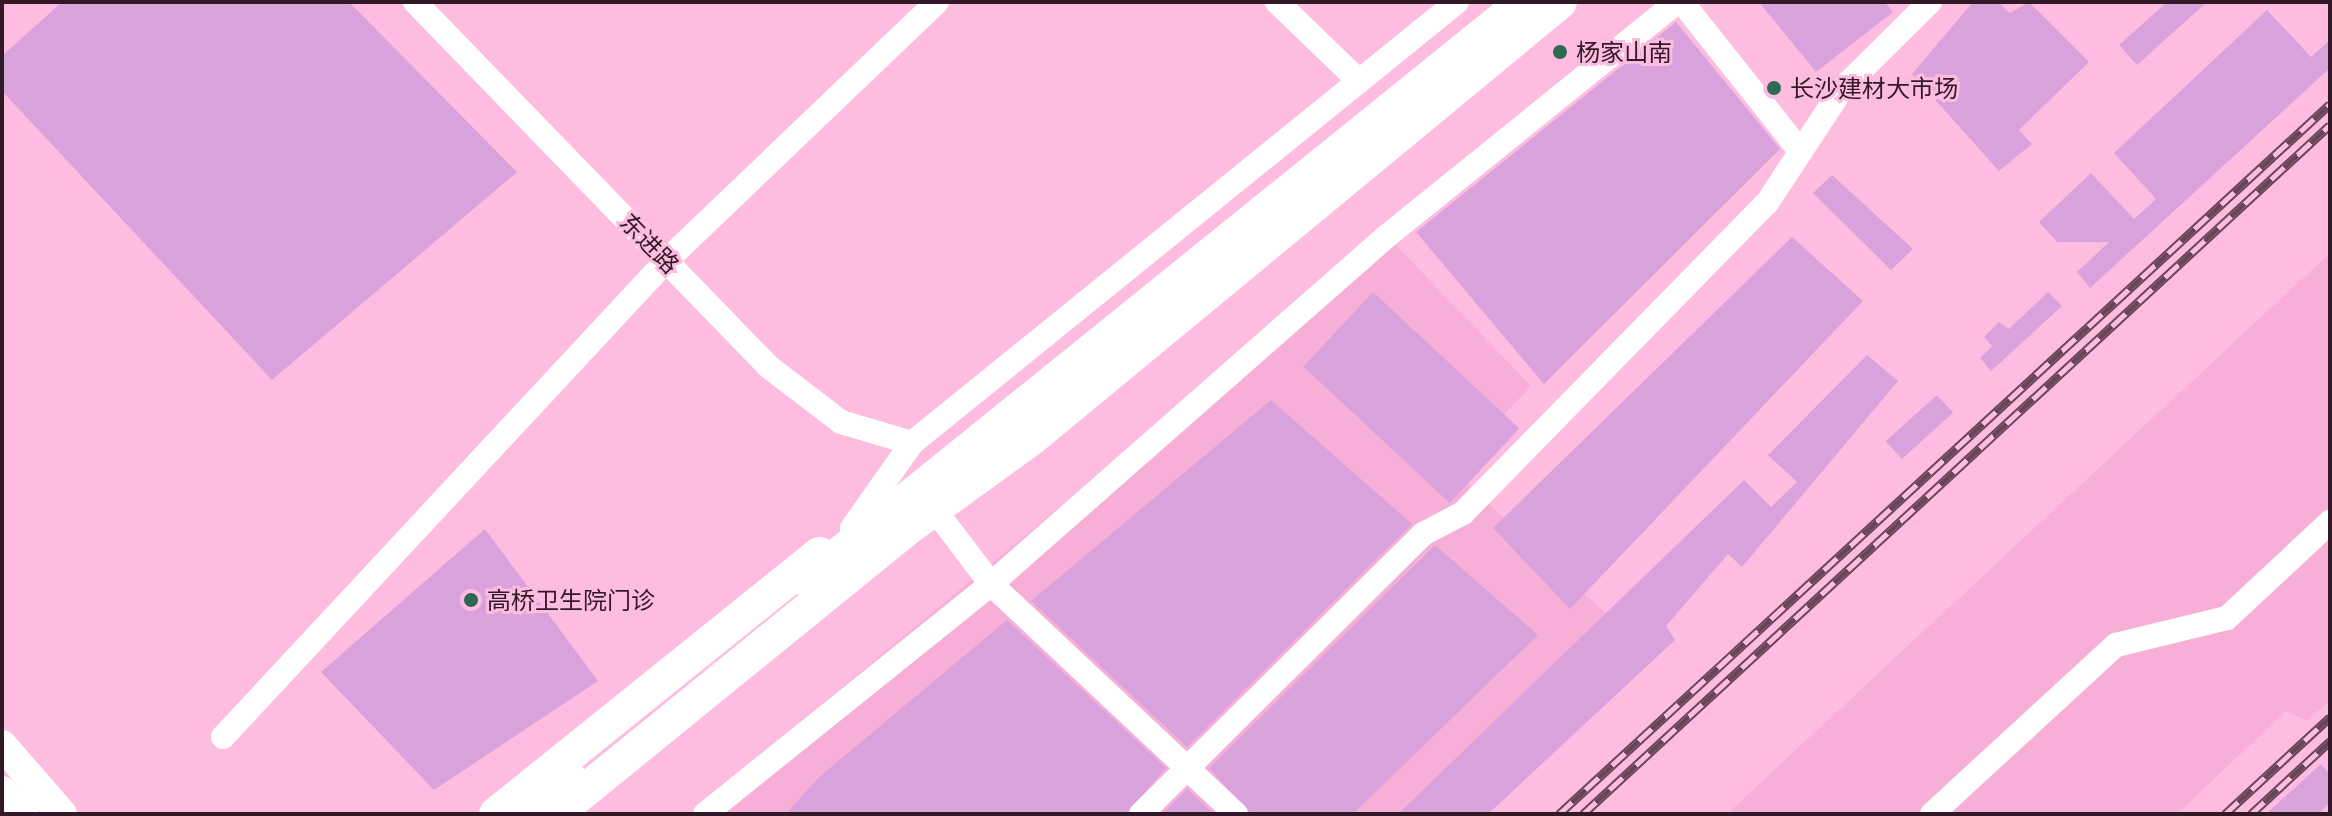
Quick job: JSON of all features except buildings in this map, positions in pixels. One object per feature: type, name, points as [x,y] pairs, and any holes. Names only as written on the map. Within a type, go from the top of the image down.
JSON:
[{"type":"highway","points":[[556,814],[916,519],[1523,2]]},
{"type":"highway","points":[[590,814],[916,519],[1023,428],[1560,2]]},
{"type":"highway","points":[[496,814],[852,528],[1023,428]]},
{"type":"highway","points":[[522,814],[916,519]]},
{"type":"main road","points":[[2,745],[62,814]]},
{"type":"main road","points":[[2,791],[24,814]]},
{"type":"street","name":"东进路","points":[[415,2],[769,367],[841,422],[912,443]]},
{"type":"street","points":[[223,737],[667,260],[937,2]]},
{"type":"street","points":[[1277,2],[1359,81]]},
{"type":"street","points":[[852,528],[912,443],[1457,2]]},
{"type":"street","points":[[705,814],[991,584],[1387,236],[1680,2],[1801,152]]},
{"type":"street","points":[[1141,814],[1185,766],[1423,534],[1463,513],[1767,203],[1842,89],[1930,2]]},
{"type":"street","points":[[916,519],[991,584],[1236,814]]},
{"type":"street","points":[[1932,814],[2116,645],[2227,618],[2330,522]]},
{"type":"shaded area","points":[[1387,236],[1531,386],[1452,469],[1621,628],[1454,814],[689,814]]},
{"type":"shaded area","points":[[2330,253],[2330,700],[2307,721],[2286,711],[2177,814],[1727,814]]},
{"type":"railway","points":[[1559,814],[2330,104]]},
{"type":"railway","points":[[1583,814],[2330,125]]},
{"type":"railway","points":[[2225,814],[2330,717]]},
{"type":"railway","points":[[2251,814],[2330,741]]},
{"type":"place","name":"杨家山南","points":[[1560,52]]},
{"type":"place","name":"长沙建材大市场","points":[[1774,88]]},
{"type":"place","name":"高桥卫生院门诊","points":[[471,600]]}]
